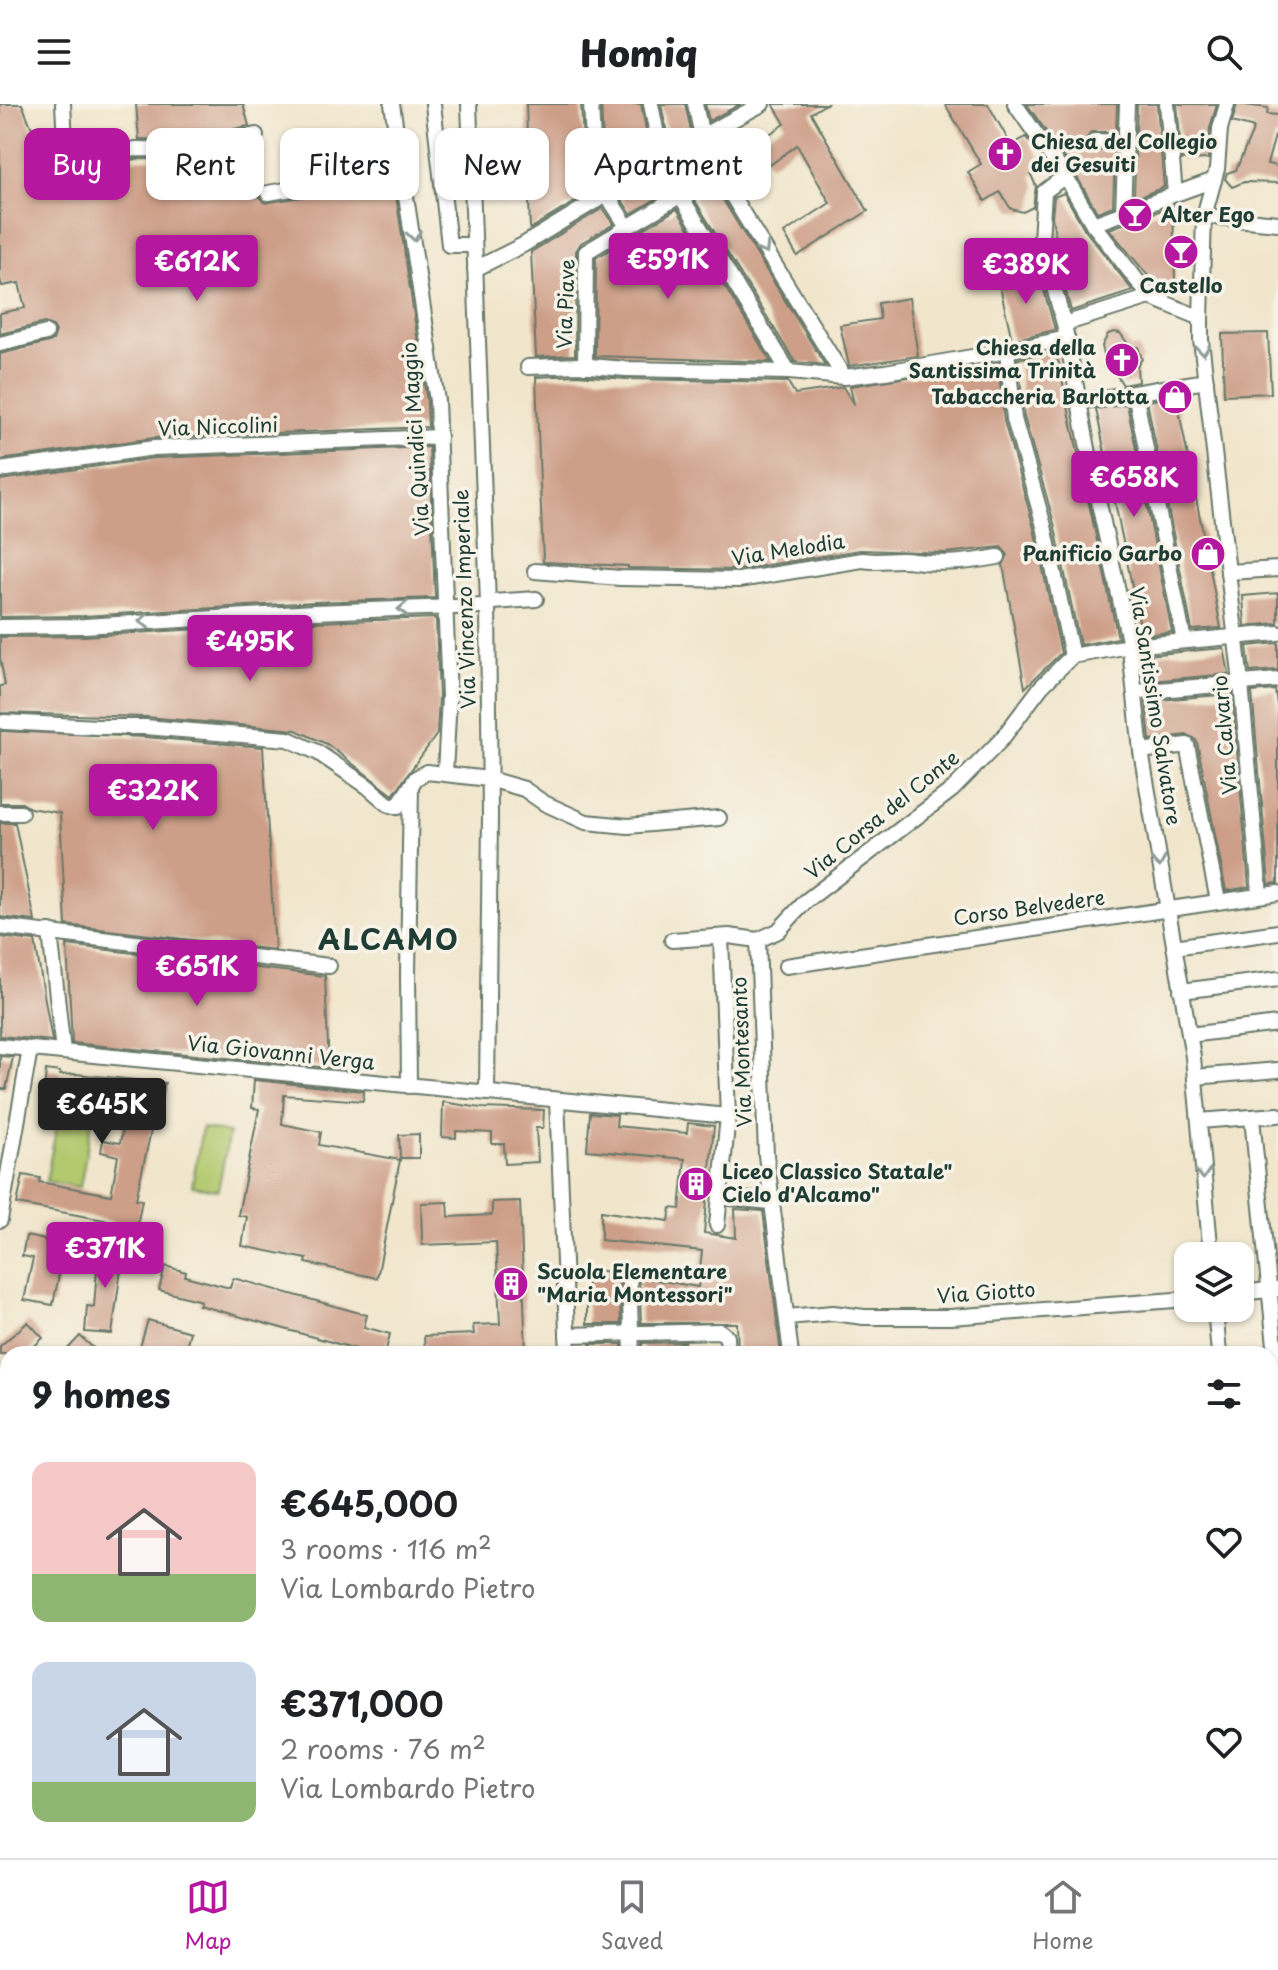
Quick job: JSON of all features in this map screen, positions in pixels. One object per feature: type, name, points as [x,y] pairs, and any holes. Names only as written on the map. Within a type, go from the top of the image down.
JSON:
[{"type":"street","points":[[63,104],[64,128]]},
{"type":"street","name":"Via Quindici Maggio","points":[[392,104],[396,128]]},
{"type":"street","points":[[433,104],[449,245],[474,245]]},
{"type":"street","name":"Via Vincenzo Imperiale","points":[[469,104],[488,604],[487,1092]]},
{"type":"street","points":[[591,104],[594,128]]},
{"type":"street","points":[[651,104],[656,128]]},
{"type":"street","points":[[695,104],[700,128]]},
{"type":"street","points":[[714,128],[744,109],[762,104]]},
{"type":"street","points":[[1015,104],[1065,176],[1093,224],[1150,297],[1201,318]]},
{"type":"street","points":[[1123,213],[1127,104]]},
{"type":"street","points":[[1167,104],[1175,194]]},
{"type":"street","name":"Via Calvario","points":[[1227,104],[1220,129],[1214,180],[1204,216],[1201,318],[1241,683],[1260,895]]},
{"type":"street","points":[[1095,141],[1126,142]]},
{"type":"street","name":"Via Santissimo Salvatore","points":[[1065,176],[1044,192],[1041,240],[1066,331],[1130,646],[1141,751],[1195,1077],[1210,1242]]},
{"type":"street","points":[[1093,224],[1214,180]]},
{"type":"street","points":[[268,193],[280,191]]},
{"type":"street","name":"Via Quindici Maggio","points":[[409,200],[431,349],[439,437],[449,697],[445,773]]},
{"type":"street","points":[[475,269],[523,245],[598,200]]},
{"type":"street","points":[[603,200],[628,228]]},
{"type":"street","name":"Via Piave","points":[[585,366],[586,252],[672,200]]},
{"type":"street","points":[[683,200],[792,373]]},
{"type":"street","points":[[735,200],[844,377]]},
{"type":"street","points":[[1204,216],[1278,223]]},
{"type":"street","points":[[528,367],[585,366],[844,377],[1007,351],[1150,297]]},
{"type":"street","points":[[0,344],[46,333]]},
{"type":"street","points":[[1007,351],[1014,419],[1044,526],[1072,656],[1130,646],[1278,633]]},
{"type":"street","points":[[1079,402],[1206,381]]},
{"type":"street","points":[[1135,393],[1184,641]]},
{"type":"street","name":"Via Niccolini","points":[[0,470],[154,448],[439,437]]},
{"type":"street","name":"Via Melodia","points":[[535,571],[620,578],[739,580],[862,560],[955,564],[998,557]]},
{"type":"street","points":[[1228,572],[1278,569]]},
{"type":"street","points":[[0,627],[84,626],[447,607],[536,599]]},
{"type":"street","name":"Via Corsa del Conte","points":[[758,940],[778,931],[806,901],[952,790],[1001,740],[1041,687],[1072,656]]},
{"type":"street","points":[[1135,692],[1278,680]]},
{"type":"street","points":[[4,722],[145,727],[288,739],[317,752],[388,804],[397,807],[416,778],[427,772],[489,779],[524,789],[544,803],[586,822],[628,826],[719,818]]},
{"type":"street","points":[[1141,751],[1187,745],[1218,901]]},
{"type":"street","points":[[409,1086],[411,785]]},
{"type":"street","points":[[0,813],[21,813]]},
{"type":"street","name":"Corso Belvedere","points":[[786,966],[1278,893]]},
{"type":"street","points":[[0,927],[329,966]]},
{"type":"street","points":[[50,932],[63,1052]]},
{"type":"street","points":[[1174,947],[1278,932]]},
{"type":"street","points":[[717,1225],[728,1116],[721,937]]},
{"type":"street","points":[[672,940],[721,937],[758,940]]},
{"type":"street","name":"Via Montesanto","points":[[758,940],[762,1083],[771,1202],[790,1346]]},
{"type":"street","points":[[1181,991],[1278,979]]},
{"type":"street","points":[[1189,1035],[1278,1024]]},
{"type":"street","name":"Via Giovanni Verga","points":[[0,1046],[728,1116]]},
{"type":"street","points":[[0,1220],[3,1186],[30,1049]]},
{"type":"street","points":[[1195,1077],[1278,1070]]},
{"type":"street","points":[[557,1100],[568,1346]]},
{"type":"street","points":[[1199,1121],[1278,1115]]},
{"type":"street","points":[[1252,1118],[1274,1289],[1277,1346]]},
{"type":"street","points":[[720,1197],[771,1202]]},
{"type":"street","points":[[629,1276],[632,1346]]},
{"type":"street","points":[[1254,1291],[1274,1289]]},
{"type":"street","name":"Via Giotto","points":[[787,1317],[833,1313],[864,1317],[951,1317],[1174,1300]]},
{"type":"street","points":[[1216,1322],[1218,1346]]},
{"type":"street","points":[[567,1335],[720,1331],[727,1337],[728,1346]]},
{"type":"green space","points":[[59,1114],[92,1120],[80,1187],[46,1181]]},
{"type":"green space","points":[[202,1128],[229,1133],[218,1190],[192,1186]]},
{"type":"building","points":[[0,104],[22,104],[32,128],[24,128],[24,200],[130,200],[130,160],[138,159],[146,159],[146,200],[262,200],[265,203],[283,200],[397,200],[427,402],[428,427],[154,438],[0,460],[0,354],[49,342],[56,331],[53,326],[44,323],[0,334],[0,313],[25,308],[19,283],[2,286]]},
{"type":"building","points":[[136,104],[243,104],[249,126],[146,128],[146,139],[139,139]]},
{"type":"building","points":[[526,104],[581,104],[582,128],[565,128],[565,200],[578,200],[530,229],[529,200],[549,200],[549,128],[527,128]]},
{"type":"building","points":[[601,104],[641,104],[646,128],[602,128]]},
{"type":"building","points":[[661,104],[685,104],[690,128],[666,128]]},
{"type":"building","points":[[705,104],[741,104],[709,121]]},
{"type":"building","points":[[773,104],[826,104],[811,113],[868,211],[797,256],[784,233],[830,203],[797,145],[771,164],[771,133],[785,124]]},
{"type":"building","name":"Chiesa del Collegio dei Gesuiti","points":[[945,104],[988,104],[1011,145],[1026,137],[1046,166],[1031,175],[1036,186],[1033,207],[1023,212],[1011,209],[1000,192],[985,201],[968,172],[981,164]]},
{"type":"building","points":[[1027,104],[1117,104],[1116,132],[1091,132],[1085,141],[1090,150],[1115,152],[1113,206],[1097,212],[1073,170]]},
{"type":"building","points":[[1137,104],[1157,104],[1164,187],[1134,199]]},
{"type":"building","points":[[1177,104],[1217,104],[1210,128],[1208,159],[1182,160]]},
{"type":"building","points":[[1237,104],[1268,108],[1267,114],[1278,115],[1278,136],[1275,136],[1267,164],[1278,166],[1278,183],[1244,182],[1232,187],[1225,179],[1227,173],[1236,170],[1254,128],[1232,122]]},
{"type":"building","points":[[1064,193],[1085,230],[1133,291],[1071,311],[1059,266],[1052,217],[1054,197]]},
{"type":"building","points":[[622,200],[654,200],[631,214]]},
{"type":"building","points":[[695,200],[723,200],[825,365],[795,362]]},
{"type":"building","points":[[1173,206],[1175,281],[1168,289],[1159,289],[1109,229]]},
{"type":"building","points":[[603,208],[614,224],[581,243],[576,251],[575,355],[536,357],[531,252]]},
{"type":"building","points":[[677,209],[771,362],[595,356],[596,258]]},
{"type":"building","points":[[1039,272],[1055,330],[1012,340],[999,282]]},
{"type":"building","points":[[909,298],[918,356],[849,366],[840,325],[880,319],[878,303]]},
{"type":"building","name":"Chiesa della Santissima Trinità","points":[[1120,333],[1131,348],[1138,347],[1142,359],[1137,366],[1138,382],[1123,385],[1114,371],[1104,367],[1102,346],[1108,334]]},
{"type":"building","points":[[1268,333],[1271,393],[1224,395],[1222,334]]},
{"type":"building","points":[[1056,351],[1118,638],[1080,645],[1054,523],[1024,417],[1018,359]]},
{"type":"building","points":[[998,363],[1004,421],[1034,528],[1061,653],[1025,688],[1003,565],[1008,555],[1001,547],[945,553],[860,550],[738,570],[628,568],[543,562],[536,377],[578,375],[788,382],[795,394],[843,387],[854,405],[850,386]]},
{"type":"building","points":[[1176,396],[1221,628],[1192,630],[1147,401]]},
{"type":"building","points":[[1127,404],[1172,632],[1142,635],[1096,409]]},
{"type":"building","points":[[429,447],[435,598],[84,616],[0,617],[0,480],[155,458]]},
{"type":"building","points":[[1278,593],[1278,623],[1245,626],[1243,596]]},
{"type":"building","points":[[436,618],[437,734],[393,795],[327,744],[296,730],[146,717],[0,713],[0,686],[5,685],[0,637],[84,636]]},
{"type":"building","points":[[1278,643],[1278,670],[1250,672],[1247,646]]},
{"type":"building","points":[[1224,648],[1229,674],[1151,681],[1146,655]]},
{"type":"building","points":[[1275,690],[1278,712],[1278,883],[1269,884],[1252,692]]},
{"type":"building","points":[[1232,694],[1249,887],[1226,891],[1197,742],[1186,735],[1150,740],[1146,701]]},
{"type":"building","points":[[0,731],[145,737],[263,747],[275,950],[66,925],[60,813],[30,808],[22,803],[0,803]]},
{"type":"building","points":[[0,823],[15,823],[35,921],[0,917]]},
{"type":"building","points":[[0,937],[35,941],[52,1041],[0,1036]]},
{"type":"building","points":[[67,945],[325,976],[329,1068],[72,1043]]},
{"type":"building","points":[[0,1056],[13,1057],[6,1089],[0,1089]]},
{"type":"building","points":[[46,1070],[60,1072],[60,1075],[165,1083],[159,1108],[156,1108],[136,1199],[142,1200],[137,1226],[17,1204],[23,1175],[40,1178],[39,1182],[111,1195],[118,1156],[101,1152],[103,1140],[120,1143],[127,1105],[94,1102],[93,1110],[43,1104]]},
{"type":"building","points":[[254,1080],[364,1091],[363,1101],[284,1095],[282,1124],[321,1132],[319,1145],[400,1160],[377,1278],[242,1246],[247,1217],[238,1215],[259,1109],[252,1108]]},
{"type":"building","points":[[443,1102],[481,1108],[544,1110],[543,1128],[536,1128],[538,1162],[505,1164],[504,1144],[492,1144],[492,1133],[456,1131],[456,1138],[442,1137]]},
{"type":"building","points":[[590,1113],[617,1115],[616,1126],[687,1133],[688,1123],[714,1126],[704,1233],[736,1238],[735,1209],[763,1211],[780,1346],[738,1346],[737,1323],[641,1323],[639,1277],[698,1287],[702,1251],[601,1240],[601,1211],[669,1221],[671,1208],[680,1209],[685,1159],[587,1150]]},
{"type":"building","points":[[419,1134],[419,1158],[400,1158],[399,1135]]},
{"type":"building","name":"Scuola Elementare \"Maria Montessori\"","points":[[520,1201],[526,1346],[425,1346],[424,1336],[474,1334],[473,1325],[500,1324],[496,1242],[422,1245],[421,1203],[448,1202],[449,1217],[492,1215],[492,1202]]},
{"type":"building","points":[[26,1236],[65,1244],[53,1305],[24,1300],[33,1258],[22,1256]]},
{"type":"building","points":[[96,1245],[124,1248],[112,1334],[85,1332],[87,1306],[94,1307]]},
{"type":"building","points":[[165,1266],[186,1272],[185,1276],[230,1288],[233,1278],[367,1315],[364,1327],[390,1334],[387,1346],[345,1346],[199,1305],[201,1301],[159,1290]]},
{"type":"building","points":[[587,1268],[619,1274],[621,1324],[587,1324]]},
{"type":"building","points":[[148,1320],[190,1332],[186,1346],[140,1346]]},
{"type":"building","points":[[28,1322],[43,1338],[34,1346],[0,1346]]},
{"type":"building","points":[[80,1336],[91,1346],[71,1346]]},
{"type":"building","points":[[685,1342],[684,1346],[642,1346],[642,1343]]},
{"type":"building","points":[[590,1344],[622,1344],[622,1346]]},
{"type":"place","name":"Chiesa del Collegio dei Gesuiti","points":[[1005,154]]},
{"type":"place","name":"Alter Ego","points":[[1135,215]]},
{"type":"place","name":"Castello","points":[[1181,252]]},
{"type":"place","name":"Chiesa della Santissima Trinità","points":[[1122,360]]},
{"type":"place","name":"Tabaccheria Barlotta","points":[[1175,397]]},
{"type":"place","name":"Panificio Garbo","points":[[1208,554]]},
{"type":"place","name":"Liceo Classico Statale\" Cielo d'Alcamo\"","points":[[696,1184]]},
{"type":"place","name":"Scuola Elementare \"Maria Montessori\"","points":[[511,1284]]},
{"type":"district","name":"ALCAMO","points":[[389,940]]}]
